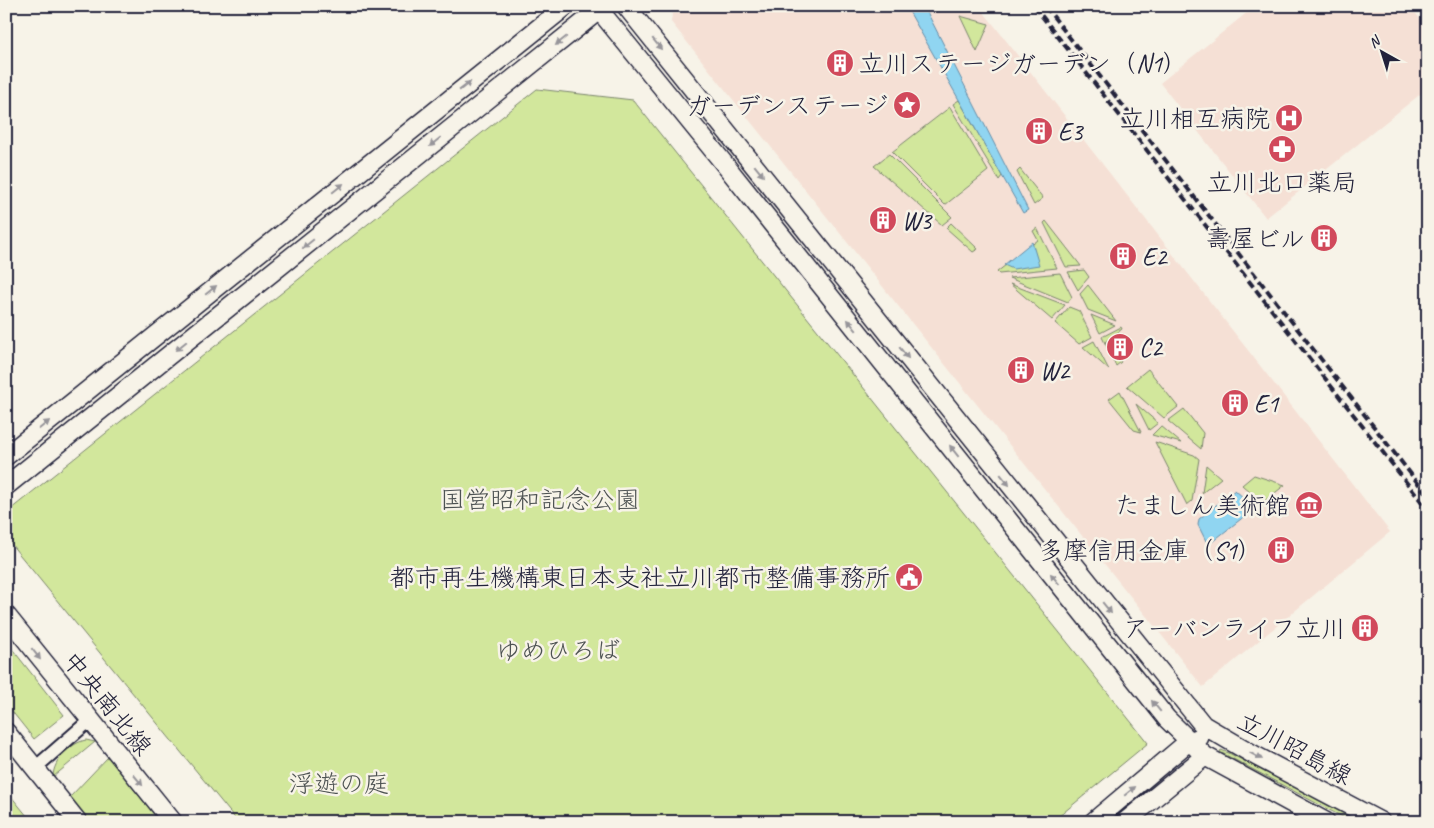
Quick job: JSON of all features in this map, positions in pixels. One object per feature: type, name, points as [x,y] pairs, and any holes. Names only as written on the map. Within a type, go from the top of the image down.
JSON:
[{"type":"street","points":[[6,456],[566,6]]},
{"type":"street","points":[[6,486],[600,8],[1167,720],[1188,742],[1205,756],[1214,733],[1203,725],[1185,705],[626,6]]},
{"type":"street","name":"中央南北線","points":[[6,615],[89,721],[173,822]]},
{"type":"street","points":[[35,768],[89,721]]},
{"type":"street","points":[[6,732],[78,822]]},
{"type":"street","name":"立川昭島線","points":[[1093,822],[1188,742],[1214,733],[1381,822]]},
{"type":"street","name":"立川昭島線","points":[[1125,822],[1205,756],[1326,822]]},
{"type":"shaded area","points":[[673,6],[979,6],[1390,532],[1203,687],[671,22]]},
{"type":"shaded area","name":"立川相互病院","points":[[1255,6],[1410,6],[1428,29],[1428,88],[1266,218],[1160,83]]},
{"type":"green space","points":[[960,16],[989,24],[977,52]]},
{"type":"green space","name":"国営昭和記念公園","points":[[537,89],[633,100],[1148,743],[1052,822],[238,822],[6,538],[6,513]]},
{"type":"green space","points":[[959,100],[1002,176],[999,180],[953,104]]},
{"type":"green space","points":[[950,107],[988,171],[945,205],[892,152]]},
{"type":"green space","points":[[889,154],[952,217],[942,225],[874,166]]},
{"type":"green space","points":[[1020,169],[1043,198],[1034,205],[1017,172]]},
{"type":"green space","points":[[1046,221],[1081,266],[1066,267],[1044,223]]},
{"type":"green space","points":[[951,223],[978,249],[973,252],[946,228]]},
{"type":"green space","points":[[1037,228],[1057,268],[999,274],[997,272],[1038,240],[1033,231]]},
{"type":"green space","points":[[1084,270],[1089,277],[1078,290],[1068,272]]},
{"type":"green space","points":[[1060,273],[1072,297],[1068,302],[1009,278]]},
{"type":"green space","points":[[1010,284],[1065,305],[1052,320]]},
{"type":"green space","points":[[1088,285],[1116,321],[1088,310],[1080,294]]},
{"type":"green space","points":[[1069,307],[1079,311],[1092,337],[1079,344],[1055,323]]},
{"type":"green space","points":[[1091,315],[1115,325],[1100,333]]},
{"type":"green space","points":[[1121,327],[1122,329],[1105,342],[1121,362],[1116,366],[1102,337]]},
{"type":"green space","points":[[1094,341],[1109,370],[1083,347]]},
{"type":"green space","points":[[1148,369],[1178,407],[1164,418],[1127,386]]},
{"type":"green space","points":[[1120,391],[1141,432],[1134,430],[1109,399]]},
{"type":"green space","points":[[1136,404],[1158,423],[1149,430]]},
{"type":"green space","points":[[1184,409],[1203,433],[1201,449],[1168,421]]},
{"type":"green space","points":[[1161,426],[1181,443],[1152,435]]},
{"type":"green space","points":[[1155,442],[1194,455],[1199,459],[1192,501],[1187,505]]},
{"type":"green space","points":[[1206,465],[1221,478],[1202,493]]},
{"type":"green space","points":[[1254,475],[1285,485],[1262,503],[1242,485]]},
{"type":"green space","points":[[6,641],[64,715],[34,739],[6,704]]},
{"type":"green space","points":[[86,740],[95,742],[53,777],[59,759],[74,745]]},
{"type":"green space","points":[[1221,750],[1359,822],[1352,822],[1220,752]]},
{"type":"green space","points":[[108,757],[160,822],[89,822],[70,797]]},
{"type":"green space","points":[[6,790],[32,822],[6,822]]},
{"type":"water","points":[[906,6],[924,6],[1028,210],[1023,213]]},
{"type":"water","points":[[1032,242],[1039,265],[1013,269],[1004,265]]},
{"type":"water","points":[[1235,490],[1255,508],[1208,545],[1198,525],[1199,519]]},
{"type":"railway","points":[[1034,6],[1428,510]]},
{"type":"railway","points":[[1045,6],[1428,496]]},
{"type":"place","name":"立川ステージガーデン（N1）","points":[[840,63]]},
{"type":"place","name":"ガーデンステージ","points":[[907,105]]},
{"type":"place","name":"立川相互病院","points":[[1289,118]]},
{"type":"place","name":"E3","points":[[1039,131]]},
{"type":"place","name":"立川北口薬局","points":[[1282,149]]},
{"type":"place","name":"W3","points":[[883,220]]},
{"type":"place","name":"壽屋ビル","points":[[1324,238]]},
{"type":"place","name":"E2","points":[[1123,256]]},
{"type":"place","name":"C2","points":[[1120,347]]},
{"type":"place","name":"W2","points":[[1021,370]]},
{"type":"place","name":"E1","points":[[1235,403]]},
{"type":"place","name":"たましん美術館","points":[[1309,505]]},
{"type":"place","name":"多摩信用金庫（S1）","points":[[1281,550]]},
{"type":"place","name":"都市再生機構東日本支社立川都市整備事務所","points":[[909,577]]},
{"type":"place","name":"アーバンライフ立川","points":[[1365,628]]},
{"type":"park label","name":"ゆめひろば","points":[[558,650]]},
{"type":"park label","name":"浮遊の庭","points":[[339,783]]}]
